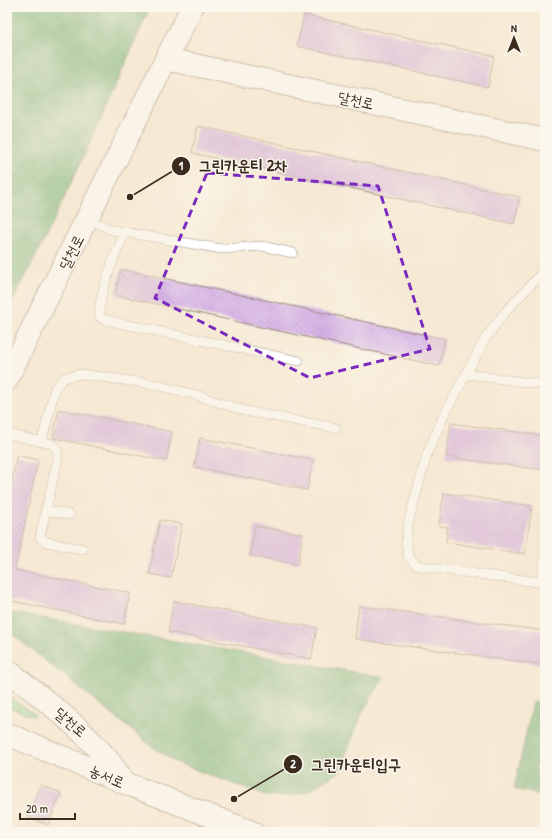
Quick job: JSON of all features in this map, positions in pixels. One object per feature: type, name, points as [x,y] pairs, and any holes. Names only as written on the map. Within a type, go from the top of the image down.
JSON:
[{"type":"street","name":"달천로","points":[[7,379],[88,219],[192,7]]},
{"type":"street","name":"달천로","points":[[166,59],[545,140]]},
{"type":"street","name":"달천로","points":[[7,670],[82,730],[112,763],[125,783]]},
{"type":"street","name":"농서로","points":[[7,734],[125,783],[252,832]]},
{"type":"lane","points":[[88,219],[112,230],[222,250],[262,246],[293,252]]},
{"type":"lane","points":[[125,232],[115,257],[100,304],[100,317],[105,320],[299,361]]},
{"type":"lane","points":[[544,561],[543,583],[426,568],[418,566],[408,556],[406,549],[407,529],[423,465],[436,432],[485,339],[505,312],[545,270]]},
{"type":"lane","points":[[42,441],[55,388],[64,378],[80,374],[152,384],[193,394],[245,410],[336,428]]},
{"type":"lane","points":[[466,374],[545,385]]},
{"type":"lane","points":[[7,434],[42,441],[52,444],[57,449],[58,457],[40,532],[42,540],[83,549]]},
{"type":"lane","points":[[45,510],[70,515]]},
{"type":"highlighted area","points":[[207,173],[378,186],[430,349],[310,378],[155,298]]},
{"type":"green space","points":[[7,7],[141,7],[148,12],[63,201],[7,312]]},
{"type":"green space","points":[[7,612],[384,677],[363,711],[339,772],[308,791],[287,796],[265,796],[175,762],[150,745],[7,630]]},
{"type":"green space","points":[[7,695],[35,714],[34,717],[7,706]]},
{"type":"green space","points":[[533,701],[545,702],[545,726],[543,726],[535,770],[545,772],[545,796],[514,789]]},
{"type":"building","points":[[304,15],[494,56],[488,87],[297,46]]},
{"type":"building","points":[[198,126],[520,197],[514,224],[192,153]]},
{"type":"building","points":[[121,269],[445,339],[439,366],[115,295]]},
{"type":"building","points":[[59,409],[172,432],[166,461],[53,438]]},
{"type":"building","points":[[451,423],[545,436],[545,470],[446,457]]},
{"type":"building","points":[[200,438],[313,460],[307,490],[194,467]]},
{"type":"building","points":[[17,455],[38,460],[15,570],[130,593],[124,624],[7,600],[7,503]]},
{"type":"building","points":[[444,493],[532,506],[525,554],[446,542],[448,527],[439,526]]},
{"type":"building","points":[[160,520],[182,524],[171,578],[149,574]]},
{"type":"building","points":[[255,526],[303,534],[298,564],[250,556]]},
{"type":"building","points":[[174,601],[317,628],[311,659],[168,632]]},
{"type":"building","points":[[359,606],[545,631],[545,665],[355,639]]},
{"type":"building","points":[[41,785],[61,793],[48,825],[28,817]]},
{"type":"place","name":"그린카운티 2차","points":[[130,197]]},
{"type":"place","name":"그린카운티입구","points":[[234,799]]}]
